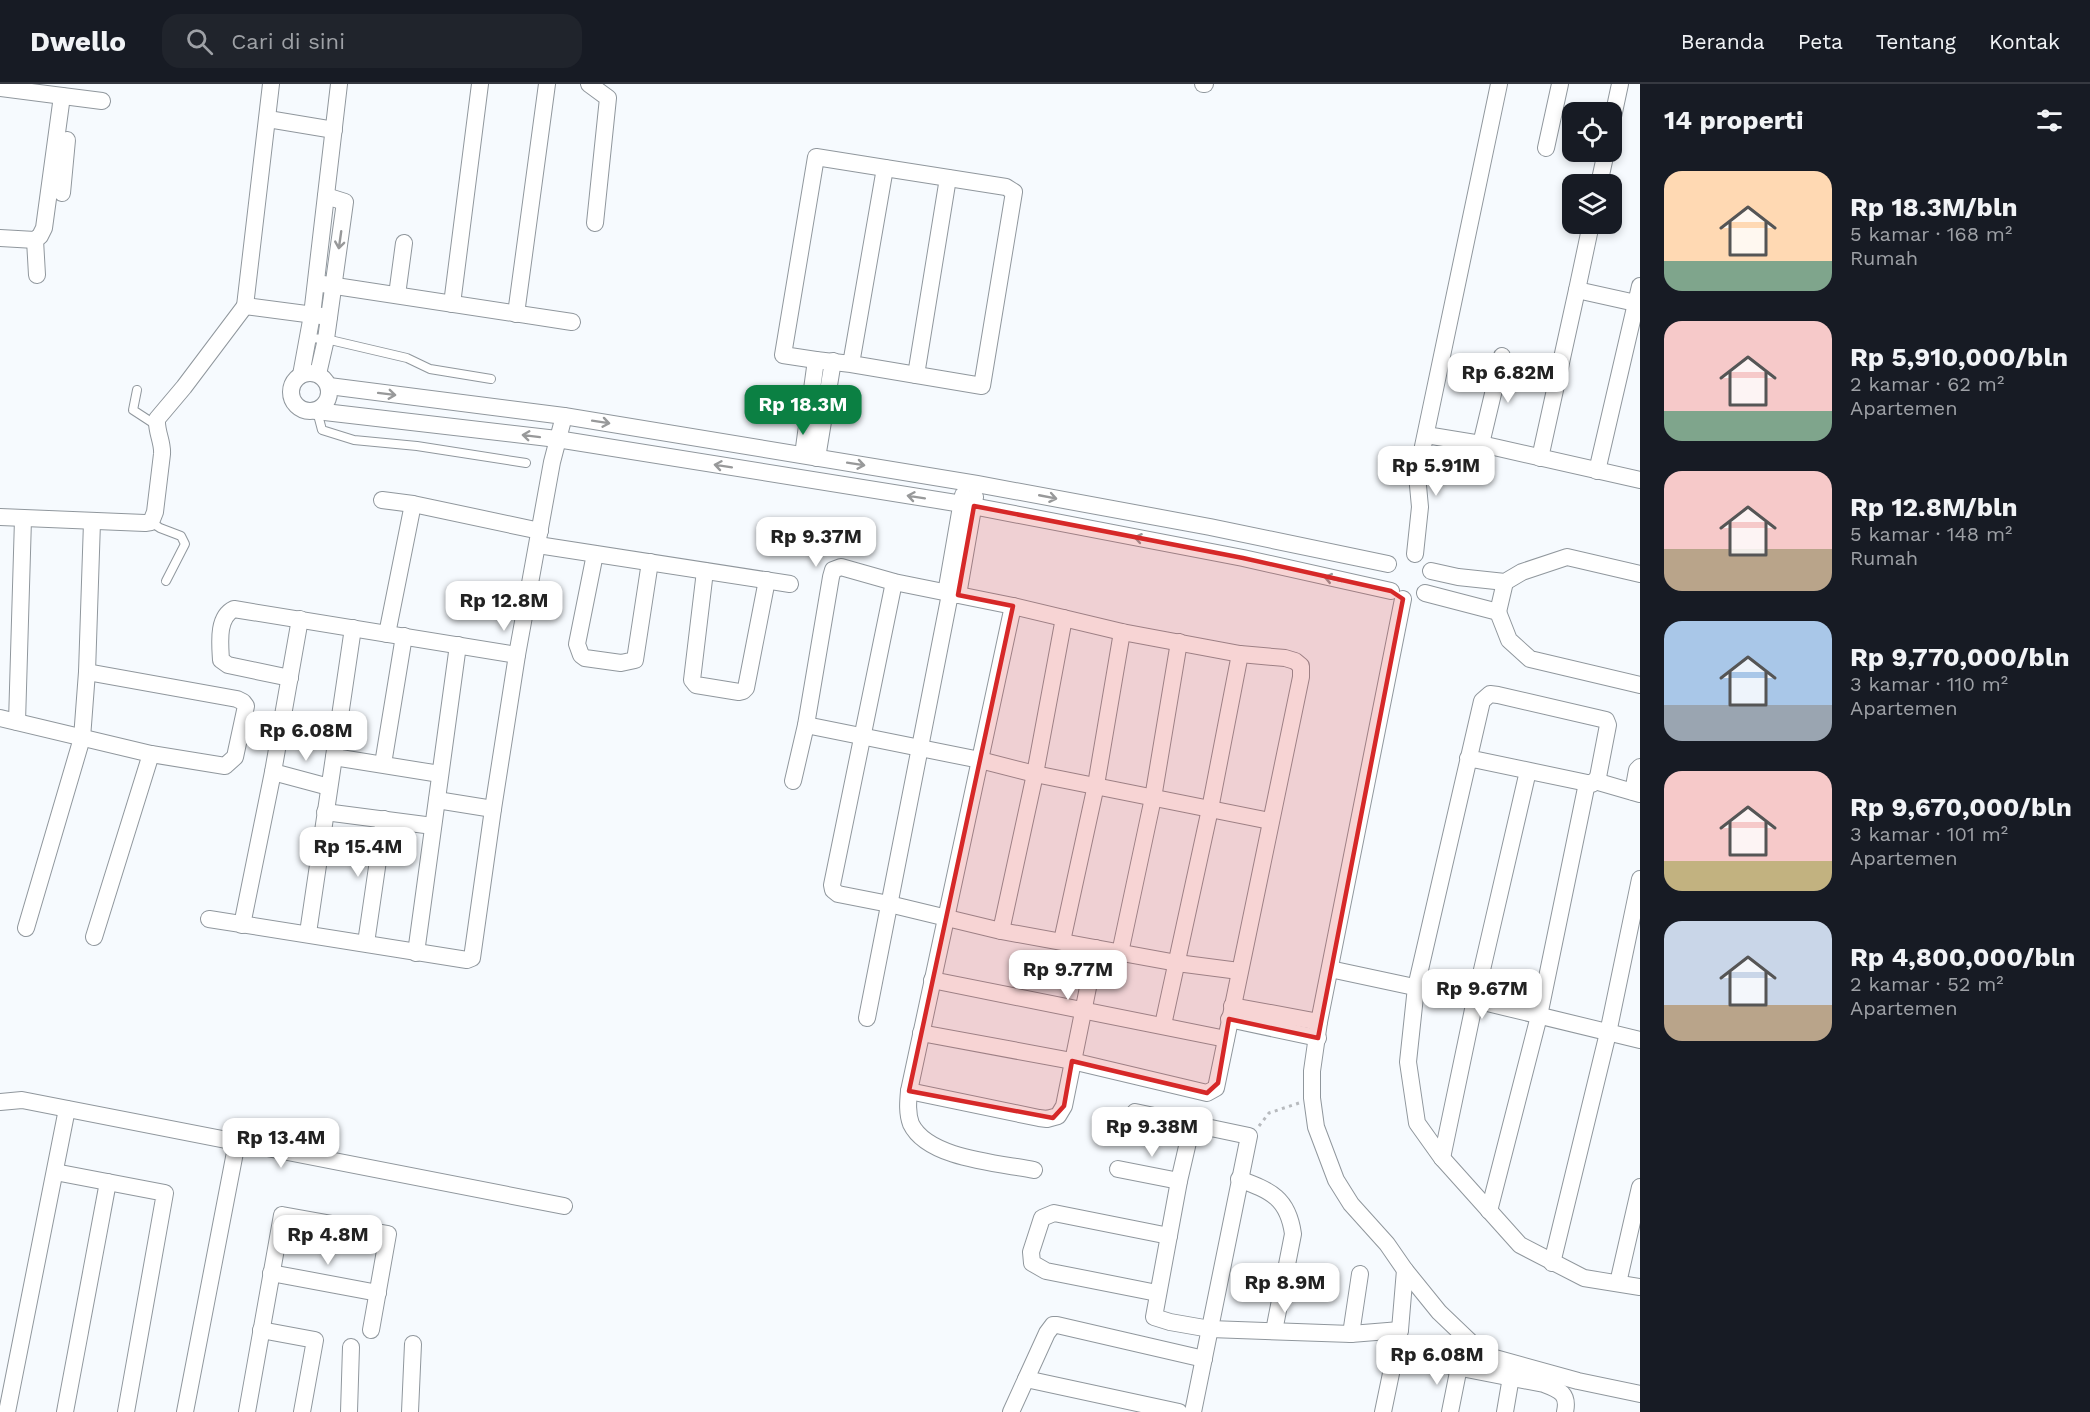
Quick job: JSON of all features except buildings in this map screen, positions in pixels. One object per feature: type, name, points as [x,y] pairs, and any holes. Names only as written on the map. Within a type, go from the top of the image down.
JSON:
[{"type":"street","points":[[0,517],[145,524],[151,522],[155,512],[163,446],[157,419],[245,306],[271,84]]},
{"type":"street","points":[[316,411],[325,405],[330,396],[324,380],[326,339],[320,316],[316,283],[339,84]]},
{"type":"street","points":[[452,304],[480,84]]},
{"type":"street","points":[[516,314],[547,84]]},
{"type":"street","points":[[589,84],[608,98],[595,223]]},
{"type":"street","points":[[1415,554],[1420,507],[1417,475],[1499,84]]},
{"type":"street","points":[[1546,148],[1560,84]]},
{"type":"street","points":[[1616,102],[1620,84]]},
{"type":"street","points":[[0,88],[102,101]]},
{"type":"street","points":[[62,193],[66,96]]},
{"type":"street","points":[[0,238],[35,240],[44,228],[66,96]]},
{"type":"street","points":[[268,118],[334,130]]},
{"type":"street","points":[[816,157],[948,178],[1006,187],[1014,192],[982,387],[851,364],[783,355],[816,157]]},
{"type":"street","points":[[851,364],[885,168]]},
{"type":"street","points":[[916,375],[948,178]]},
{"type":"street","points":[[301,375],[308,338],[333,285],[345,202],[326,196]]},
{"type":"street","points":[[1540,458],[1589,234]]},
{"type":"street","points":[[35,240],[37,275]]},
{"type":"street","points":[[397,296],[404,243]]},
{"type":"street","points":[[316,283],[572,322]]},
{"type":"street","points":[[1597,471],[1638,304],[1640,286]]},
{"type":"street","points":[[1577,290],[1638,304]]},
{"type":"street","points":[[245,306],[320,316]]},
{"type":"street","points":[[1481,444],[1502,356]]},
{"type":"street","points":[[810,457],[825,361]]},
{"type":"street","points":[[1388,564],[971,483],[564,416],[437,400],[324,380],[310,373],[301,375],[291,388],[294,404],[308,412],[316,411],[557,440],[968,505],[1244,558],[1397,595],[1418,598],[1425,593],[1431,579],[1431,570],[1422,557],[1407,553],[1397,555],[1388,564],[1385,578],[1397,595],[1318,1030],[1312,1071],[1312,1098],[1316,1127],[1336,1180],[1351,1204],[1387,1244],[1439,1312],[1484,1355],[1578,1382],[1640,1394]]},
{"type":"street","points":[[434,425],[437,400]]},
{"type":"street","points":[[209,919],[308,933],[416,953],[467,960],[472,958],[518,655],[557,440],[564,416]]},
{"type":"street","points":[[1426,435],[1481,444],[1640,480]]},
{"type":"street","points":[[867,1018],[971,483]]},
{"type":"street","points":[[382,500],[413,504],[595,554],[790,584]]},
{"type":"street","points":[[387,634],[413,504]]},
{"type":"street","points":[[17,722],[23,519]]},
{"type":"street","points":[[26,928],[82,738],[87,672],[92,522]]},
{"type":"street","points":[[595,554],[577,644],[581,655],[585,658],[621,663],[635,660],[650,562]]},
{"type":"street","points":[[1431,570],[1458,577],[1504,582],[1522,572],[1567,557],[1640,574]]},
{"type":"street","points":[[793,781],[806,725],[833,570],[841,567],[894,582],[1012,606],[1122,632],[1240,654],[1285,658],[1301,666],[1301,677],[1216,1088],[1207,1093],[1072,1061],[921,1033]]},
{"type":"street","points":[[705,571],[692,680],[696,685],[739,692],[746,687],[767,580]]},
{"type":"street","points":[[894,582],[861,737],[832,885],[833,890],[838,894],[1001,931],[1177,963],[1239,971]]},
{"type":"street","points":[[1504,582],[1498,612],[1509,640],[1530,659],[1640,685]]},
{"type":"street","points":[[1425,593],[1498,612]]},
{"type":"street","points":[[1012,606],[909,1091],[908,1111],[911,1123],[918,1135],[929,1144],[947,1153],[1034,1170]]},
{"type":"street","points":[[290,678],[228,665],[221,660],[223,620],[228,612],[234,609],[518,655]]},
{"type":"street","points":[[1001,931],[1035,774],[1064,618]]},
{"type":"street","points":[[242,925],[273,772],[300,619]]},
{"type":"street","points":[[308,933],[353,628]]},
{"type":"street","points":[[1062,941],[1096,785],[1122,632]]},
{"type":"street","points":[[383,764],[404,636]]},
{"type":"street","points":[[1120,953],[1153,798],[1179,642]]},
{"type":"street","points":[[416,953],[458,645]]},
{"type":"street","points":[[1163,1026],[1210,809],[1240,654]]},
{"type":"street","points":[[0,718],[151,754],[225,766],[235,757],[246,706],[243,702],[237,699],[87,672]]},
{"type":"street","points":[[1489,1211],[1539,1016],[1591,782],[1598,777],[1608,725],[1606,720],[1498,694],[1490,694],[1482,701],[1416,987],[1408,1062],[1417,1123],[1442,1158],[1489,1211],[1520,1245],[1584,1278],[1640,1287]]},
{"type":"street","points":[[806,725],[1270,821]]},
{"type":"street","points":[[94,936],[151,754]]},
{"type":"street","points":[[334,757],[440,774]]},
{"type":"street","points":[[1468,758],[1636,793],[1637,771],[1640,766]]},
{"type":"street","points":[[1442,1158],[1475,1000],[1528,771]]},
{"type":"street","points":[[273,772],[329,787]]},
{"type":"street","points":[[437,800],[493,809]]},
{"type":"street","points":[[326,812],[433,826]]},
{"type":"street","points":[[366,943],[384,819]]},
{"type":"street","points":[[1552,1263],[1608,1033],[1640,879]]},
{"type":"street","points":[[909,1091],[1039,1118],[1053,1118],[1061,1113],[1096,948]]},
{"type":"street","points":[[1330,969],[1475,1000],[1640,1040]]},
{"type":"street","points":[[932,980],[1226,1039]]},
{"type":"street","points":[[1231,1013],[1318,1030]]},
{"type":"street","points":[[0,1102],[21,1100],[564,1206]]},
{"type":"street","points":[[8,1412],[67,1109]]},
{"type":"street","points":[[1135,1112],[1249,1136],[1193,1412]]},
{"type":"street","points":[[1192,1125],[1179,1180],[1154,1317],[1170,1323],[1210,1329],[1351,1334],[1400,1330]]},
{"type":"street","points":[[185,1412],[237,1142]]},
{"type":"street","points":[[1118,1169],[1179,1180]]},
{"type":"street","points":[[55,1172],[165,1193],[126,1412]]},
{"type":"street","points":[[1239,1179],[1258,1186],[1280,1200],[1291,1220],[1293,1234],[1274,1331]]},
{"type":"street","points":[[65,1412],[108,1182]]},
{"type":"street","points":[[1618,1283],[1640,1186]]},
{"type":"street","points":[[1157,1293],[1046,1271],[1032,1263],[1031,1252],[1042,1218],[1054,1213],[1169,1236]]},
{"type":"street","points":[[247,1412],[282,1215],[388,1234],[371,1330]]},
{"type":"street","points":[[1383,1412],[1400,1330],[1405,1270]]},
{"type":"street","points":[[271,1274],[378,1293]]},
{"type":"street","points":[[1351,1334],[1360,1274]]},
{"type":"street","points":[[1011,1412],[1049,1328],[1057,1325],[1204,1359]]},
{"type":"street","points":[[261,1330],[315,1340],[302,1412]]},
{"type":"street","points":[[410,1412],[413,1344]]},
{"type":"street","points":[[349,1412],[351,1347]]},
{"type":"street","points":[[1395,1355],[1544,1384],[1562,1392],[1566,1397],[1565,1412]]},
{"type":"street","points":[[1450,1412],[1459,1367]]},
{"type":"street","points":[[1505,1412],[1511,1377]]},
{"type":"street","points":[[1026,1379],[1179,1412]]},
{"type":"lane","points":[[308,338],[326,339],[407,358],[430,369],[491,379]]},
{"type":"lane","points":[[137,390],[133,410],[157,426]]},
{"type":"lane","points":[[316,411],[322,430],[354,440],[526,464]]},
{"type":"lane","points":[[151,522],[182,536],[185,544],[166,581]]},
{"type":"path","points":[[1249,1136],[1269,1113],[1312,1098]]},
{"type":"highlighted area","points":[[974,506],[1243,558],[1391,591],[1403,599],[1318,1038],[1229,1019],[1218,1083],[1207,1093],[1072,1061],[1064,1106],[1053,1118],[909,1091],[1013,606],[958,595]]}]
